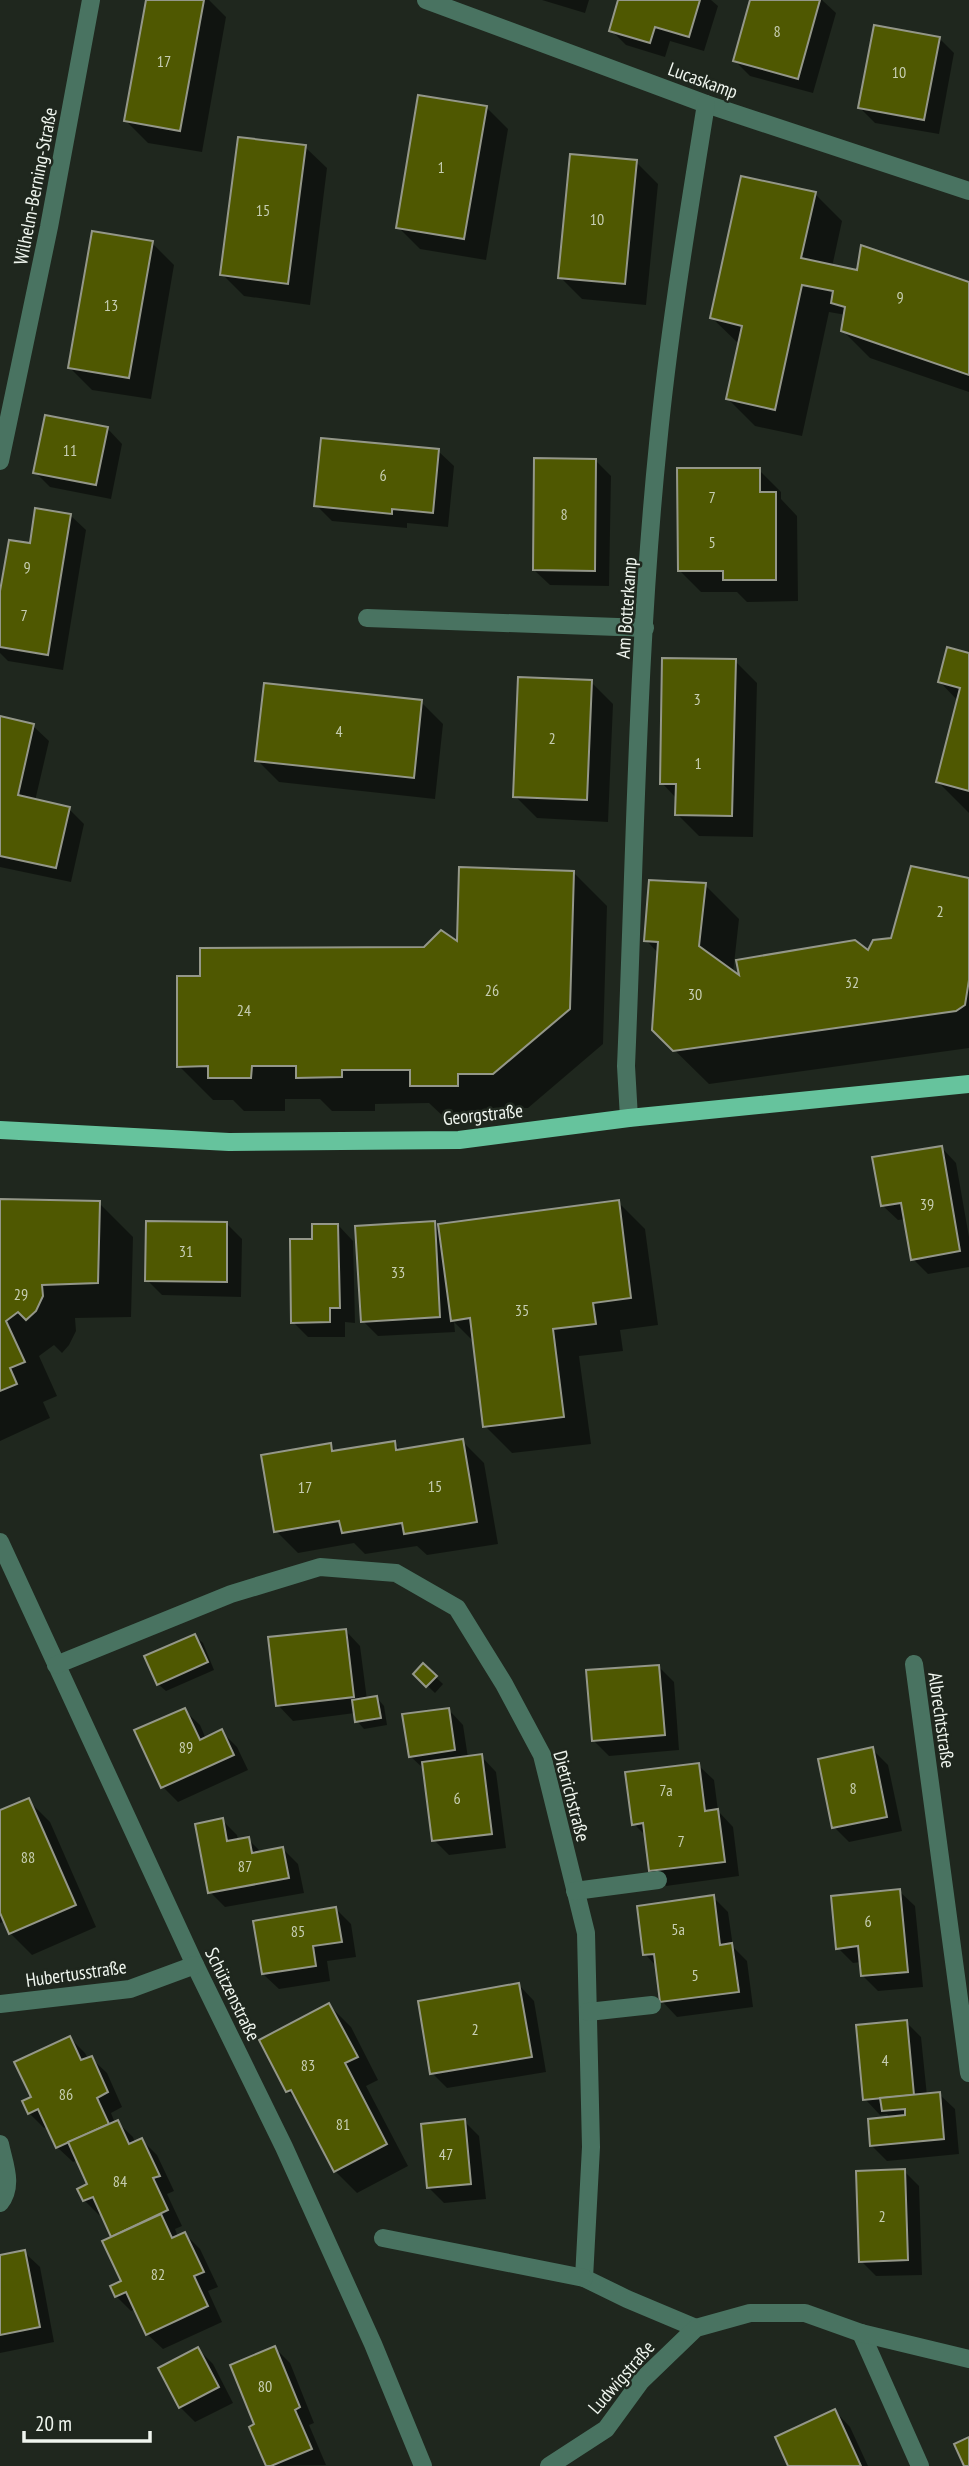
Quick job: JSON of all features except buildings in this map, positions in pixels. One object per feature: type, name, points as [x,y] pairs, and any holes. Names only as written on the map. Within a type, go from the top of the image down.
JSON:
[{"type":"main road","name":"Georgstraße","points":[[0,1130],[229,1142],[459,1140],[629,1118],[969,1084]]},
{"type":"street","name":"Wilhelm-Berning-Straße","points":[[0,461],[49,227],[91,0]]},
{"type":"street","name":"Lucaskamp","points":[[426,0],[706,104],[969,191]]},
{"type":"street","name":"Am Botterkamp","points":[[629,1118],[626,1066],[645,628],[658,445],[672,318],[706,104]]},
{"type":"street","points":[[367,618],[645,628]]},
{"type":"street","name":"Schützenstraße","points":[[0,1542],[195,1965],[284,2147],[373,2344],[424,2466]]},
{"type":"street","name":"Dietrichstraße","points":[[56,1665],[231,1594],[320,1567],[396,1573],[457,1608],[504,1684],[542,1755],[586,1933],[591,2147],[584,2278]]},
{"type":"street","name":"Albrechtstraße","points":[[914,1664],[969,2073]]},
{"type":"street","points":[[575,1891],[658,1880]]},
{"type":"street","name":"Hubertusstraße","points":[[0,2004],[130,1989],[195,1965]]},
{"type":"street","points":[[588,2012],[652,2005]]},
{"type":"street","points":[[0,2144],[8,2180],[7,2194],[0,2203]]},
{"type":"street","points":[[383,2238],[584,2278],[696,2328]]},
{"type":"street","name":"Ludwigstraße","points":[[549,2466],[606,2429],[641,2381],[696,2328],[750,2313],[805,2313],[861,2333],[969,2359]]},
{"type":"street","points":[[861,2333],[920,2466]]}]
